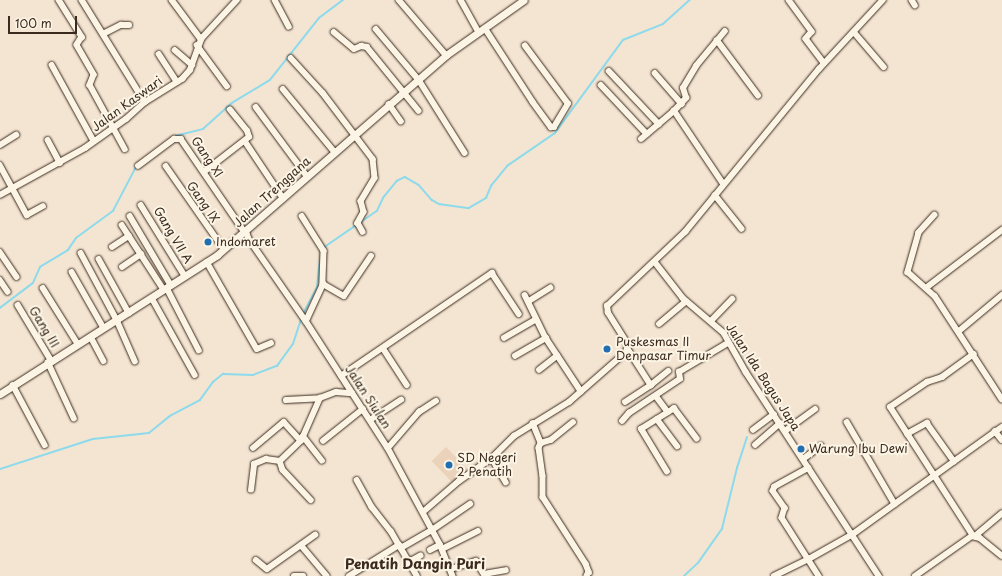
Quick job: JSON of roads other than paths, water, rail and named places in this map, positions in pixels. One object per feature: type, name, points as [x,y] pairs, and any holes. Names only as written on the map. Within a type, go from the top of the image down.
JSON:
[{"type":"main road","name":"Jalan Trenggana","points":[[0,394],[207,262],[283,198],[334,151],[419,80],[446,55],[524,0]]},
{"type":"street","points":[[59,0],[82,37],[77,45],[94,75],[90,85],[125,149]]},
{"type":"street","points":[[82,0],[145,102]]},
{"type":"street","points":[[172,0],[201,39]]},
{"type":"street","name":"Jalan Kaswari","points":[[0,195],[60,163],[94,141],[113,128],[145,102],[177,82],[188,73],[192,65],[197,45],[201,39],[237,0]]},
{"type":"street","points":[[275,0],[290,26]]},
{"type":"street","points":[[399,0],[446,55]]},
{"type":"street","points":[[461,0],[551,127],[554,127],[568,104],[525,46]]},
{"type":"street","points":[[789,0],[812,32],[806,39],[824,63]]},
{"type":"street","points":[[651,385],[628,349],[607,307],[624,288],[655,262],[715,195],[824,63],[883,0]]},
{"type":"street","points":[[103,34],[121,25],[129,25]]},
{"type":"street","points":[[376,29],[419,80],[464,153]]},
{"type":"street","points":[[641,139],[682,104],[686,98],[683,88],[725,31]]},
{"type":"street","points":[[334,32],[354,50],[361,46],[367,47],[419,111]]},
{"type":"street","points":[[854,32],[884,67]]},
{"type":"street","points":[[717,40],[758,94]]},
{"type":"street","points":[[197,45],[227,86]]},
{"type":"street","points":[[175,50],[192,65]]},
{"type":"street","points":[[159,54],[177,82]]},
{"type":"street","points":[[291,58],[323,93],[373,159],[375,169],[374,180],[361,200],[364,212],[358,223],[363,232]]},
{"type":"street","points":[[52,65],[94,141]]},
{"type":"street","points":[[609,71],[659,124]]},
{"type":"street","points":[[655,73],[682,104]]},
{"type":"street","points":[[601,85],[647,134]]},
{"type":"street","points":[[283,90],[334,151]]},
{"type":"street","points":[[389,104],[401,121]]},
{"type":"street","points":[[256,107],[307,176]]},
{"type":"street","points":[[204,172],[249,138],[249,133],[230,110]]},
{"type":"street","points":[[674,111],[723,184]]},
{"type":"street","points":[[0,145],[16,135]]},
{"type":"street","name":"Gang XI","points":[[138,166],[178,138],[184,142],[244,231]]},
{"type":"street","points":[[48,140],[60,163]]},
{"type":"street","points":[[245,142],[283,198]]},
{"type":"street","points":[[0,165],[28,216],[43,206]]},
{"type":"street","name":"Gang IX","points":[[166,166],[224,249]]},
{"type":"street","points":[[715,195],[742,229]]},
{"type":"street","name":"Gang VII A","points":[[141,205],[185,276]]},
{"type":"street","points":[[936,215],[919,233],[907,268],[912,278],[935,296],[1002,399]]},
{"type":"street","points":[[130,216],[199,350]]},
{"type":"street","points":[[302,216],[323,248],[325,257],[323,284],[306,321]]},
{"type":"street","points":[[122,225],[141,254],[167,288]]},
{"type":"street","points":[[926,288],[1002,230]]},
{"type":"street","name":"Jalan Siulan","points":[[244,231],[306,321],[388,448],[441,547],[453,576]]},
{"type":"street","points":[[112,248],[129,236]]},
{"type":"street","points":[[0,252],[17,277]]},
{"type":"street","points":[[81,253],[117,320],[135,362]]},
{"type":"street","points":[[122,267],[141,254]]},
{"type":"street","points":[[323,284],[344,296],[371,256]]},
{"type":"street","points":[[99,259],[129,312]]},
{"type":"street","points":[[207,262],[257,349],[262,349],[271,343]]},
{"type":"street","name":"Jalan Ida Bagus Japa","points":[[655,262],[686,301],[712,320],[721,330],[780,424],[880,576]]},
{"type":"street","points":[[72,272],[104,328]]},
{"type":"street","points":[[342,378],[492,273],[519,314]]},
{"type":"street","points":[[0,280],[8,292]]},
{"type":"street","points":[[43,288],[78,344]]},
{"type":"street","points":[[529,301],[550,288]]},
{"type":"street","points":[[525,295],[529,301],[535,320],[581,391]]},
{"type":"street","points":[[152,298],[195,376]]},
{"type":"street","points":[[959,331],[1001,298]]},
{"type":"street","points":[[712,320],[732,299]]},
{"type":"street","points":[[659,324],[686,301]]},
{"type":"street","name":"Gang III","points":[[18,305],[50,361],[74,418]]},
{"type":"street","points":[[504,338],[535,320]]},
{"type":"street","points":[[91,337],[104,361]]},
{"type":"street","points":[[515,356],[546,338]]},
{"type":"street","points":[[622,420],[629,413],[680,379],[679,372],[728,343]]},
{"type":"street","points":[[383,348],[407,385]]},
{"type":"street","points":[[423,512],[459,481],[492,458],[514,436],[533,423],[564,406],[628,349]]},
{"type":"street","points":[[974,354],[942,377],[927,382],[890,405],[933,475],[974,536],[1002,556]]},
{"type":"street","points":[[539,370],[557,356]]},
{"type":"street","points":[[624,402],[651,385],[668,371]]},
{"type":"street","points":[[13,385],[45,445]]},
{"type":"street","points":[[286,400],[320,398],[336,392],[350,391]]},
{"type":"street","points":[[656,396],[668,412]]},
{"type":"street","points":[[280,461],[302,439],[320,398]]},
{"type":"street","points":[[370,420],[401,400]]},
{"type":"street","points":[[388,448],[419,412],[436,401]]},
{"type":"street","points":[[667,472],[641,429],[674,408],[697,438]]},
{"type":"street","points":[[323,441],[363,409]]},
{"type":"street","points":[[785,431],[815,409]]},
{"type":"street","points":[[753,430],[774,414]]},
{"type":"street","points":[[657,419],[677,446]]},
{"type":"street","points":[[253,448],[284,422],[322,460]]},
{"type":"street","points":[[574,422],[551,440],[541,443],[538,448],[543,476],[543,497],[586,564],[589,570],[587,576]]},
{"type":"street","points":[[847,422],[895,504]]},
{"type":"street","points":[[533,423],[541,443]]},
{"type":"street","points":[[907,434],[927,423],[954,461]]},
{"type":"street","points":[[755,444],[780,424]]},
{"type":"street","points":[[774,576],[810,560],[853,534],[933,475],[1002,427]]},
{"type":"street","points":[[995,431],[1002,440]]},
{"type":"street","points":[[803,459],[821,446]]},
{"type":"street","points":[[492,458],[506,482]]},
{"type":"street","points":[[251,490],[254,464],[266,459],[280,461]]},
{"type":"street","points":[[280,461],[283,470],[311,500]]},
{"type":"street","points":[[809,468],[775,487],[773,491],[785,508],[782,518],[810,560],[818,576]]},
{"type":"street","points":[[357,480],[372,507],[391,531],[417,576]]},
{"type":"street","points":[[350,576],[432,530],[470,504]]},
{"type":"street","points":[[915,576],[923,574],[966,539],[974,536],[1002,513]]},
{"type":"street","points":[[430,550],[441,547],[478,531]]},
{"type":"street","points":[[256,560],[268,569],[315,535]]},
{"type":"street","points":[[301,545],[327,576]]},
{"type":"street","points":[[409,562],[420,556]]},
{"type":"street","points":[[451,569],[476,561],[484,574],[506,570]]},
{"type":"street","points":[[294,576],[303,576]]},
{"type":"waterway","points":[[175,136],[203,129],[232,103],[270,80],[319,18],[343,0]]},
{"type":"waterway","points":[[361,222],[377,211],[383,198],[397,181],[405,177],[419,185],[432,200],[439,204],[469,208],[486,198],[491,186],[507,166],[555,133],[623,40],[663,24],[690,0]]},
{"type":"waterway","points":[[0,308],[33,283],[40,267],[68,250],[76,238],[113,211],[136,167]]},
{"type":"waterway","points":[[323,248],[358,224]]},
{"type":"waterway","points":[[303,314],[317,288],[321,252]]},
{"type":"waterway","points":[[0,469],[93,439],[149,433],[170,416],[200,400],[213,382],[223,374],[253,375],[277,366],[293,344],[302,317]]},
{"type":"waterway","points":[[684,576],[698,563],[722,529],[737,468],[747,438]]},
{"type":"place","name":"Indomaret","points":[[208,242]]},
{"type":"place","name":"Puskesmas II Denpasar Timur","points":[[607,349]]},
{"type":"place","name":"Warung Ibu Dewi","points":[[801,449]]},
{"type":"place","name":"SD Negeri 2 Penatih","points":[[449,465]]},
{"type":"district","name":"Penatih Dangin Puri","points":[[415,564]]}]
